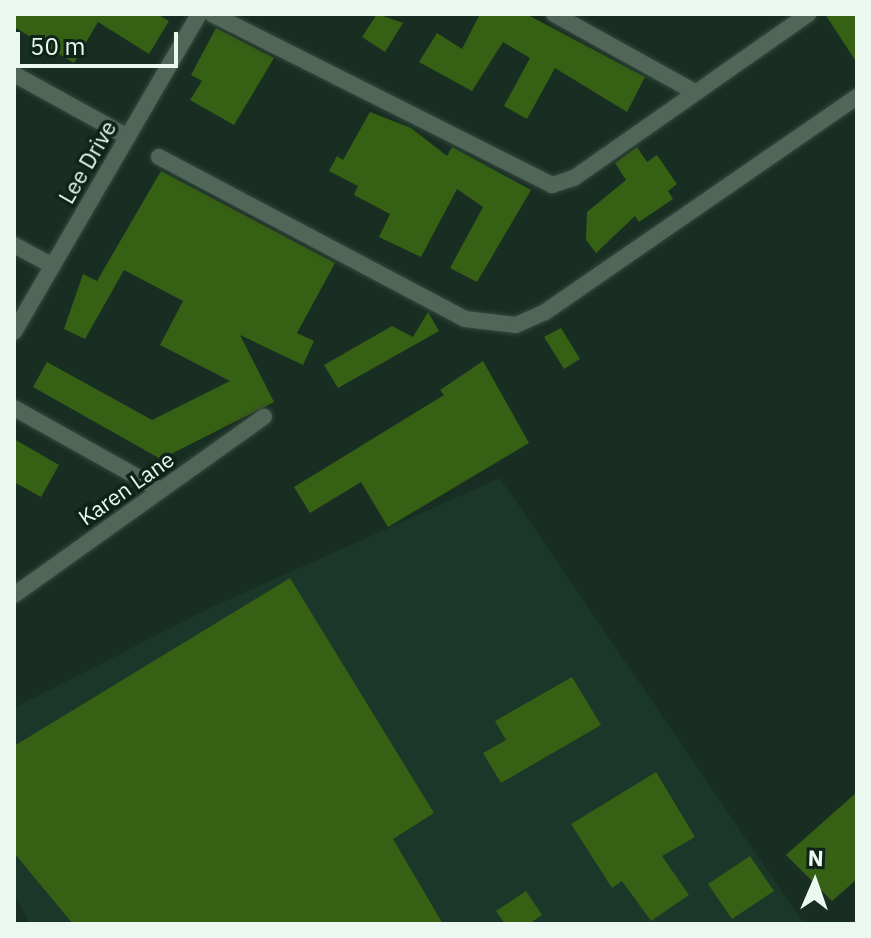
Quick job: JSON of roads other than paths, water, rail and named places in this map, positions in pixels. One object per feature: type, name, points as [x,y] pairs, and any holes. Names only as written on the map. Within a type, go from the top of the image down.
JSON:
[{"type":"street","name":"Lee Drive","points":[[14,332],[199,14]]},
{"type":"street","points":[[212,14],[552,185],[574,178],[808,14]]},
{"type":"street","points":[[554,14],[695,92]]},
{"type":"street","points":[[14,74],[128,137]]},
{"type":"street","points":[[159,157],[465,319],[516,325],[545,312],[857,97]]},
{"type":"street","points":[[14,245],[53,266]]},
{"type":"street","points":[[14,408],[161,490]]},
{"type":"street","name":"Karen Lane","points":[[14,595],[264,417]]}]
